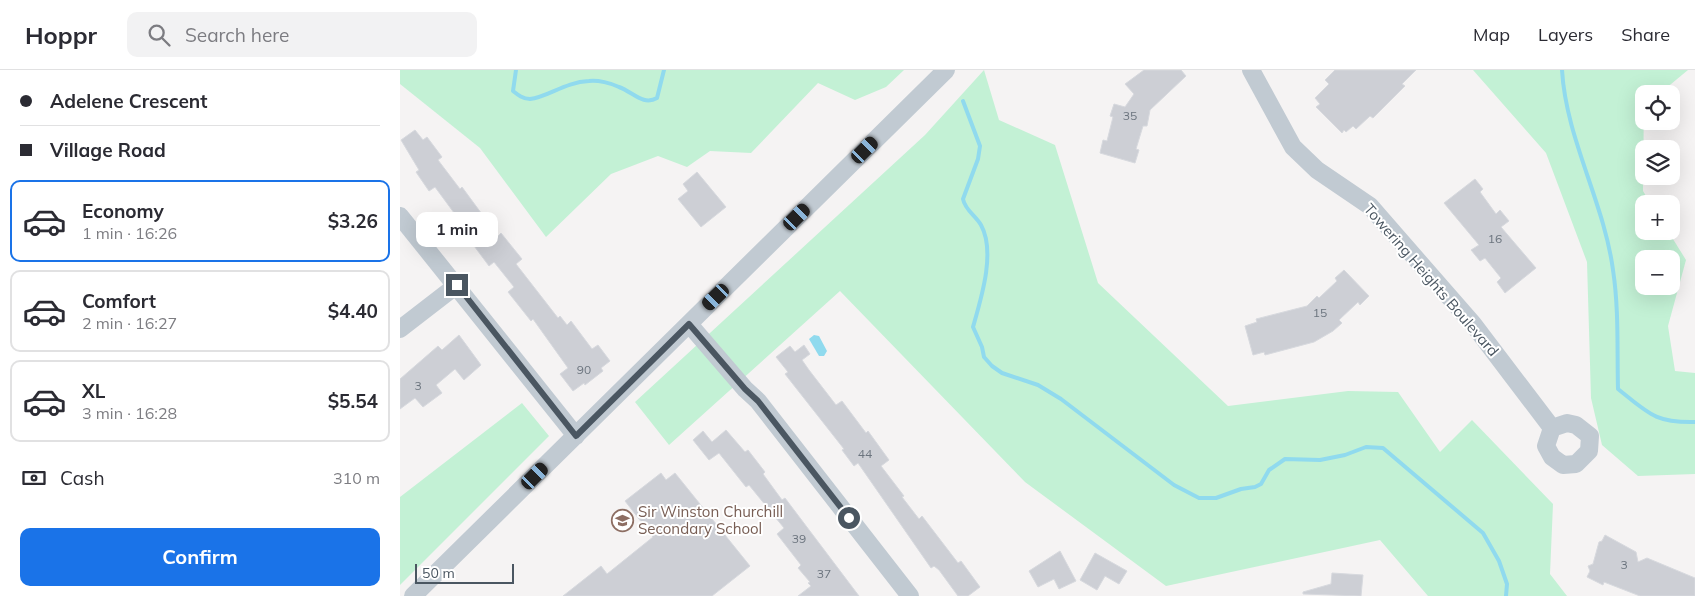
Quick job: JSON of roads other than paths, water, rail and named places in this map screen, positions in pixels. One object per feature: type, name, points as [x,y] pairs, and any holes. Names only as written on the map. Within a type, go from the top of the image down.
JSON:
[{"type":"street","points":[[413,596],[946,70]]},
{"type":"street","name":"Towering Heights Boulevard","points":[[1251,70],[1293,147],[1323,175],[1370,206],[1473,324],[1552,428]]},
{"type":"street","points":[[400,216],[576,436]]},
{"type":"street","points":[[400,329],[457,285]]},
{"type":"street","points":[[689,324],[745,389],[758,401],[910,596]]},
{"type":"water","points":[[814,335],[819,336],[827,351],[824,356],[819,356],[809,339]]},
{"type":"waterway","points":[[516,70],[513,91],[525,98],[537,98],[580,82],[600,81],[612,84],[647,100],[657,98],[664,70]]},
{"type":"waterway","points":[[1562,70],[1570,121],[1602,220],[1613,270],[1617,315],[1618,389],[1653,415],[1670,421],[1695,422]]},
{"type":"waterway","points":[[963,101],[980,146],[978,159],[963,199],[966,206],[981,225],[987,248],[986,276],[973,327],[982,347],[984,357],[992,366],[1002,373],[1038,385],[1061,399],[1174,485],[1199,498],[1216,498],[1241,489],[1255,487],[1261,484],[1269,470],[1285,459],[1320,460],[1345,455],[1366,447],[1383,448],[1483,533],[1499,561],[1507,584],[1506,596]]},
{"type":"place","name":"Sir Winston Churchill Secondary School","points":[[622,521]]}]
